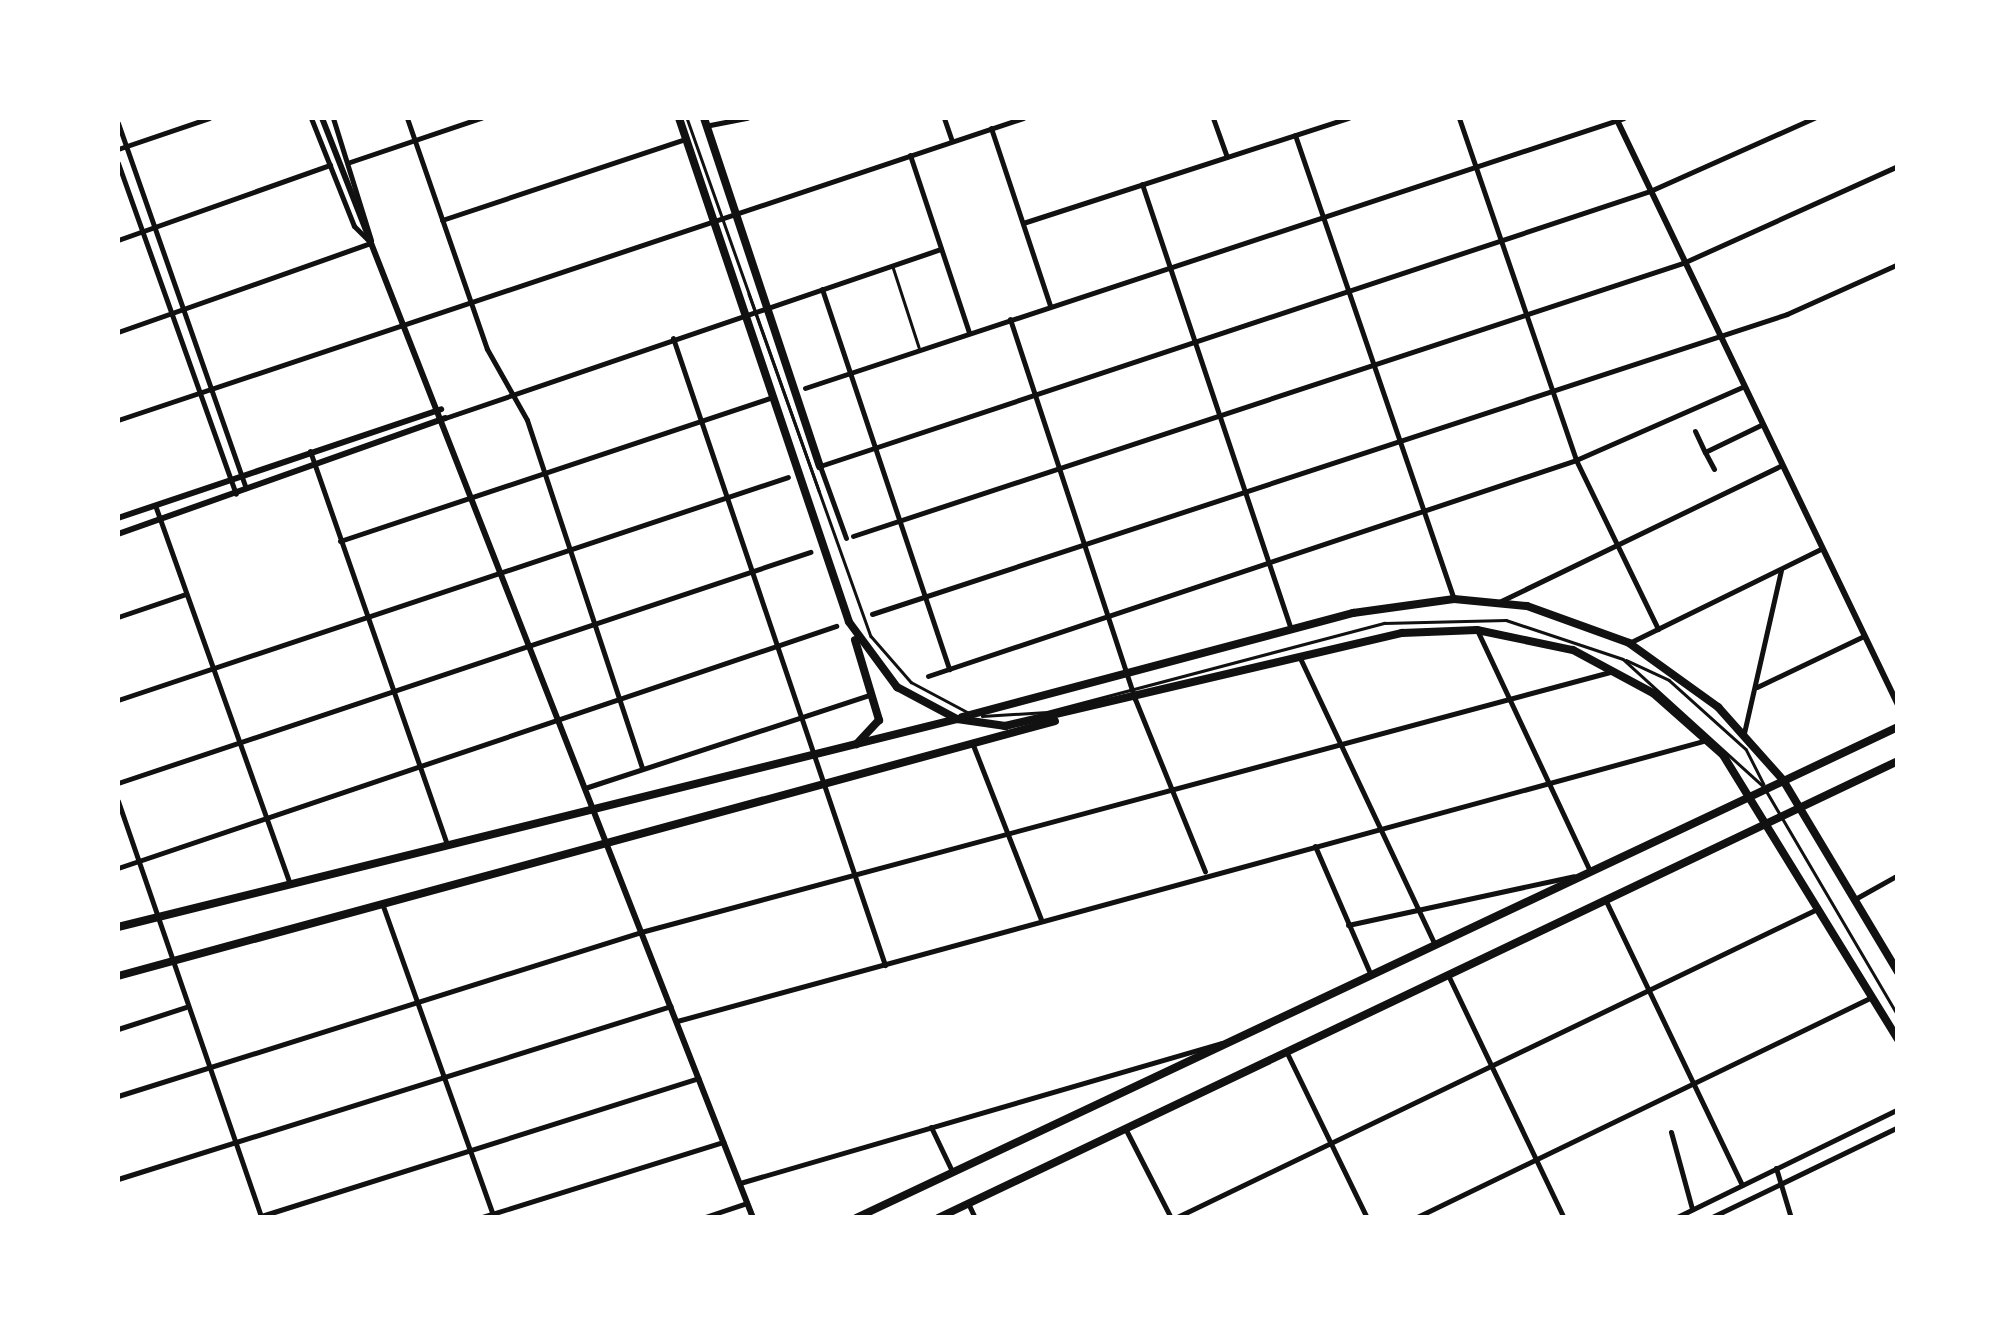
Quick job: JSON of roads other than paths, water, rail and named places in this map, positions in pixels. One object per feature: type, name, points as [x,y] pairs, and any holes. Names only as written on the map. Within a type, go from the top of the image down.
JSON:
[{"type":"main road","points":[[679,118],[715,219],[820,466]]},
{"type":"main road","points":[[706,118],[735,212],[772,398],[879,720],[858,744]]},
{"type":"main road","points":[[118,927],[446,842],[858,744],[1291,629],[1454,599],[1502,601],[1629,643],[1744,733],[1800,806],[1898,972]]},
{"type":"main road","points":[[849,622],[886,677],[958,718],[1055,721]]},
{"type":"main road","points":[[118,976],[1135,700],[1402,632],[1476,630],[1548,642],[1616,671],[1710,740],[1751,795],[1898,1040]]},
{"type":"main road","points":[[856,1218],[1369,971],[1898,726]]},
{"type":"main road","points":[[938,1218],[1898,761]]},
{"type":"street","points":[[118,150],[209,118]]},
{"type":"street","points":[[312,118],[354,226],[371,243]]},
{"type":"street","points":[[322,118],[371,243],[407,320],[753,1218]]},
{"type":"street","points":[[333,118],[350,162],[371,243]]},
{"type":"street","points":[[407,118],[470,300],[545,471],[642,768]]},
{"type":"street","points":[[350,162],[482,118]]},
{"type":"street","points":[[706,118],[712,128],[747,118]]},
{"type":"street","points":[[944,118],[952,141]]},
{"type":"street","points":[[118,420],[407,320],[1022,118]]},
{"type":"street","points":[[1213,118],[1227,157]]},
{"type":"street","points":[[1023,223],[1348,118]]},
{"type":"street","points":[[1459,118],[1576,460],[1658,629]]},
{"type":"street","points":[[1814,118],[1650,191],[820,466],[849,537],[1683,263],[1898,166]]},
{"type":"street","points":[[805,388],[1619,119],[1716,334],[1898,705]]},
{"type":"street","points":[[118,123],[248,490]]},
{"type":"street","points":[[991,128],[1050,306]]},
{"type":"street","points":[[1295,135],[1420,512],[1454,599]]},
{"type":"street","points":[[442,220],[685,139]]},
{"type":"street","points":[[910,155],[969,332]]},
{"type":"street","points":[[118,163],[236,495]]},
{"type":"street","points":[[118,240],[330,165]]},
{"type":"street","points":[[1142,184],[1291,629]]},
{"type":"street","points":[[118,332],[371,243]]},
{"type":"street","points":[[118,534],[236,495],[510,393],[942,249]]},
{"type":"street","points":[[872,614],[1716,334],[1898,264]]},
{"type":"street","points":[[822,289],[949,669]]},
{"type":"street","points":[[1010,319],[1135,700],[1205,872]]},
{"type":"street","points":[[673,338],[819,785],[885,964]]},
{"type":"street","points":[[928,676],[1576,460],[1742,387]]},
{"type":"street","points":[[340,541],[772,398]]},
{"type":"street","points":[[118,518],[441,409]]},
{"type":"street","points":[[1705,452],[1761,425]]},
{"type":"street","points":[[1695,432],[1714,469]]},
{"type":"street","points":[[310,451],[446,842]]},
{"type":"street","points":[[1502,601],[1780,466]]},
{"type":"street","points":[[118,700],[503,569],[788,478]]},
{"type":"street","points":[[155,505],[289,882]]},
{"type":"street","points":[[1629,643],[1821,550]]},
{"type":"street","points":[[118,784],[531,642],[810,552]]},
{"type":"street","points":[[1744,733],[1781,569]]},
{"type":"street","points":[[118,617],[186,594]]},
{"type":"street","points":[[118,868],[836,626]]},
{"type":"street","points":[[1476,630],[1589,869]]},
{"type":"street","points":[[1757,687],[1864,636]]},
{"type":"street","points":[[1300,658],[1433,941]]},
{"type":"street","points":[[118,1096],[641,932],[1616,671]]},
{"type":"street","points":[[588,787],[872,694]]},
{"type":"street","points":[[677,1020],[1205,872],[1710,740]]},
{"type":"street","points":[[973,745],[1041,920]]},
{"type":"street","points":[[118,801],[259,1217],[698,1078]]},
{"type":"street","points":[[1315,846],[1369,971]]},
{"type":"street","points":[[1855,899],[1898,875]]},
{"type":"street","points":[[1348,925],[1574,876]]},
{"type":"street","points":[[1605,899],[1742,1184]]},
{"type":"street","points":[[383,906],[493,1215]]},
{"type":"street","points":[[1125,1128],[1173,1218],[1650,993],[1820,908]]},
{"type":"street","points":[[1448,974],[1564,1218]]},
{"type":"street","points":[[1415,1218],[1872,997]]},
{"type":"street","points":[[118,1179],[671,1006]]},
{"type":"street","points":[[118,1029],[188,1007]]},
{"type":"street","points":[[740,1184],[1224,1042]]},
{"type":"street","points":[[1286,1052],[1367,1218]]},
{"type":"street","points":[[1675,1218],[1898,1109]]},
{"type":"street","points":[[931,1127],[952,1171]]},
{"type":"street","points":[[1710,1218],[1898,1127]]},
{"type":"street","points":[[1671,1132],[1692,1209]]},
{"type":"street","points":[[479,1218],[724,1142]]},
{"type":"street","points":[[1776,1168],[1791,1218]]},
{"type":"street","points":[[702,1218],[747,1203]]},
{"type":"street","points":[[968,1203],[975,1218]]},
{"type":"lane","points":[[688,118],[715,219],[756,311],[881,652],[925,692],[973,714],[1047,712],[1415,618],[1506,620],[1623,659],[1670,680],[1746,749],[1779,816],[1898,1015]]},
{"type":"lane","points":[[892,266],[920,347]]},
{"type":"lane","points":[[1623,659],[1766,788]]}]
